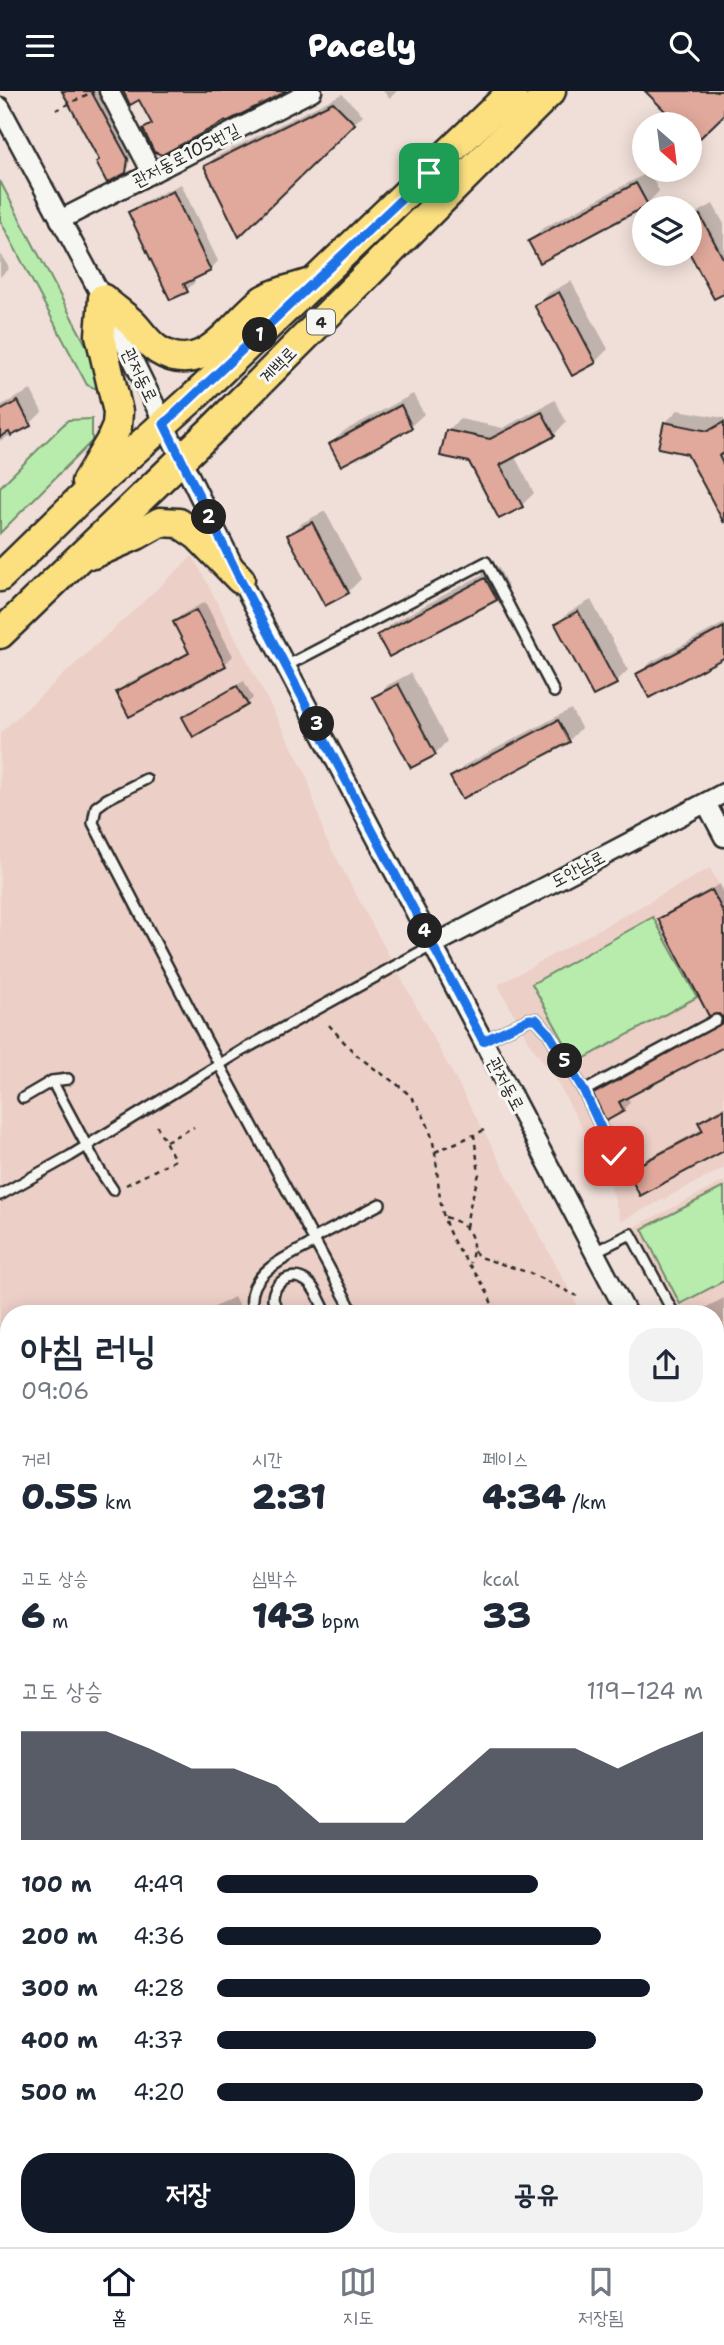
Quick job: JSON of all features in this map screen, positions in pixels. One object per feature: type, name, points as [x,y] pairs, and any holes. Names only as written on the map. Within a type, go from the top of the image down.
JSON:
[{"type":"main road","points":[[485,120],[493,91]]},
{"type":"main road","name":"계백로","points":[[0,576],[318,280],[513,91]]},
{"type":"main road","name":"계백로","points":[[0,634],[181,459],[551,91]]},
{"type":"main road","points":[[483,161],[520,143],[572,91]]},
{"type":"main road","points":[[103,299],[132,323],[152,347],[169,356],[187,359],[197,356],[222,340],[265,299],[318,280]]},
{"type":"main road","points":[[78,501],[117,426],[116,397],[100,335],[103,299]]},
{"type":"main road","points":[[77,560],[137,535],[160,522],[179,523],[198,536],[240,579]]},
{"type":"street","points":[[109,91],[152,173]]},
{"type":"street","name":"관저동로105번길","points":[[60,220],[307,92]]},
{"type":"street","name":"관저동로","points":[[0,107],[103,299],[240,579],[622,1305]]},
{"type":"street","name":"도안남로","points":[[433,946],[724,793]]},
{"type":"street","points":[[706,803],[724,837]]},
{"type":"lane","points":[[286,666],[486,562],[554,692]]},
{"type":"lane","points":[[146,779],[96,807],[93,823],[349,1305]]},
{"type":"lane","points":[[0,1195],[87,1146],[220,1064],[433,946]]},
{"type":"lane","points":[[483,1041],[529,1019],[536,1019],[548,1032],[584,1091],[614,1156]]},
{"type":"lane","points":[[584,1091],[716,1020]]},
{"type":"lane","points":[[23,1098],[52,1081],[68,1079]]},
{"type":"lane","points":[[52,1081],[113,1190]]},
{"type":"lane","points":[[253,1305],[251,1295],[259,1277],[314,1241],[380,1204]]},
{"type":"lane","points":[[594,1252],[631,1234],[669,1305]]},
{"type":"lane","points":[[275,1305],[275,1290],[284,1280],[297,1277],[309,1283],[322,1305]]},
{"type":"path","points":[[56,110],[94,91]]},
{"type":"path","points":[[329,1025],[361,1059],[413,1097],[428,1127],[434,1153],[437,1193],[451,1237],[482,1280],[492,1305]]},
{"type":"path","points":[[126,1185],[175,1160],[158,1126]]},
{"type":"path","points":[[166,1142],[194,1127]]},
{"type":"path","points":[[434,1153],[488,1128]]},
{"type":"path","points":[[466,1227],[480,1174],[474,1135]]},
{"type":"path","points":[[444,1217],[470,1230],[474,1240],[470,1263]]},
{"type":"path","points":[[474,1251],[479,1257],[530,1273],[578,1296]]},
{"type":"shaded area","points":[[193,556],[306,774],[325,837],[577,1305],[0,1305],[0,733]]},
{"type":"shaded area","points":[[710,868],[724,895],[724,1168],[621,1221],[607,1174],[555,1078],[530,1044],[498,985]]},
{"type":"shaded area","points":[[724,1181],[724,1305],[667,1305],[629,1230]]},
{"type":"green space","points":[[0,181],[106,383],[97,389],[87,385],[0,220]]},
{"type":"green space","points":[[92,419],[92,441],[0,533],[0,487],[68,420]]},
{"type":"green space","points":[[653,917],[697,997],[576,1063],[532,984]]},
{"type":"green space","points":[[724,1187],[724,1281],[680,1304],[642,1229]]},
{"type":"building","points":[[62,91],[91,91],[128,159],[126,173],[107,183],[96,162],[99,160]]},
{"type":"building","points":[[123,91],[287,91],[162,155],[154,152],[143,129],[152,124],[139,100],[130,105]]},
{"type":"building","points":[[645,91],[724,91],[724,115],[702,136],[702,112],[666,112]]},
{"type":"building","points":[[333,102],[355,124],[239,237],[204,166]]},
{"type":"building","points":[[636,183],[643,196],[632,196],[632,214],[540,263],[528,241]]},
{"type":"building","points":[[173,191],[211,271],[184,284],[188,292],[170,300],[128,212]]},
{"type":"building","points":[[702,219],[724,260],[724,294],[714,299],[696,266],[702,266]]},
{"type":"building","points":[[559,292],[596,363],[572,376],[534,305]]},
{"type":"building","points":[[18,401],[31,426],[11,436],[9,432],[0,437],[0,411]]},
{"type":"building","points":[[401,405],[412,428],[341,466],[329,444]]},
{"type":"building","points":[[542,412],[555,436],[500,465],[523,507],[499,519],[469,462],[440,456],[446,430],[490,439]]},
{"type":"building","points":[[664,422],[708,431],[724,422],[724,453],[719,456],[724,466],[724,523],[687,454],[658,448]]},
{"type":"building","points":[[312,522],[349,593],[325,606],[287,535]]},
{"type":"building","points":[[485,578],[497,600],[389,657],[377,635]]},
{"type":"building","points":[[196,610],[226,666],[129,717],[116,692],[189,653],[173,622]]},
{"type":"building","points":[[578,611],[617,684],[593,696],[555,624]]},
{"type":"building","points":[[724,627],[724,658],[649,698],[636,674]]},
{"type":"building","points":[[398,684],[436,755],[411,768],[373,697]]},
{"type":"building","points":[[237,686],[248,705],[193,737],[182,717]]},
{"type":"building","points":[[558,720],[570,742],[462,799],[450,777]]},
{"type":"building","points":[[712,890],[724,914],[724,1047],[619,1102],[624,1111],[606,1121],[593,1094],[722,1023],[719,1014],[709,1016],[658,919]]},
{"type":"building","points":[[724,1109],[724,1151],[640,1196],[627,1171],[703,1131],[698,1122]]},
{"type":"route","points":[[429,173],[164,424],[240,579],[483,1041],[529,1019],[536,1019],[542,1024],[584,1091],[614,1156]]}]
